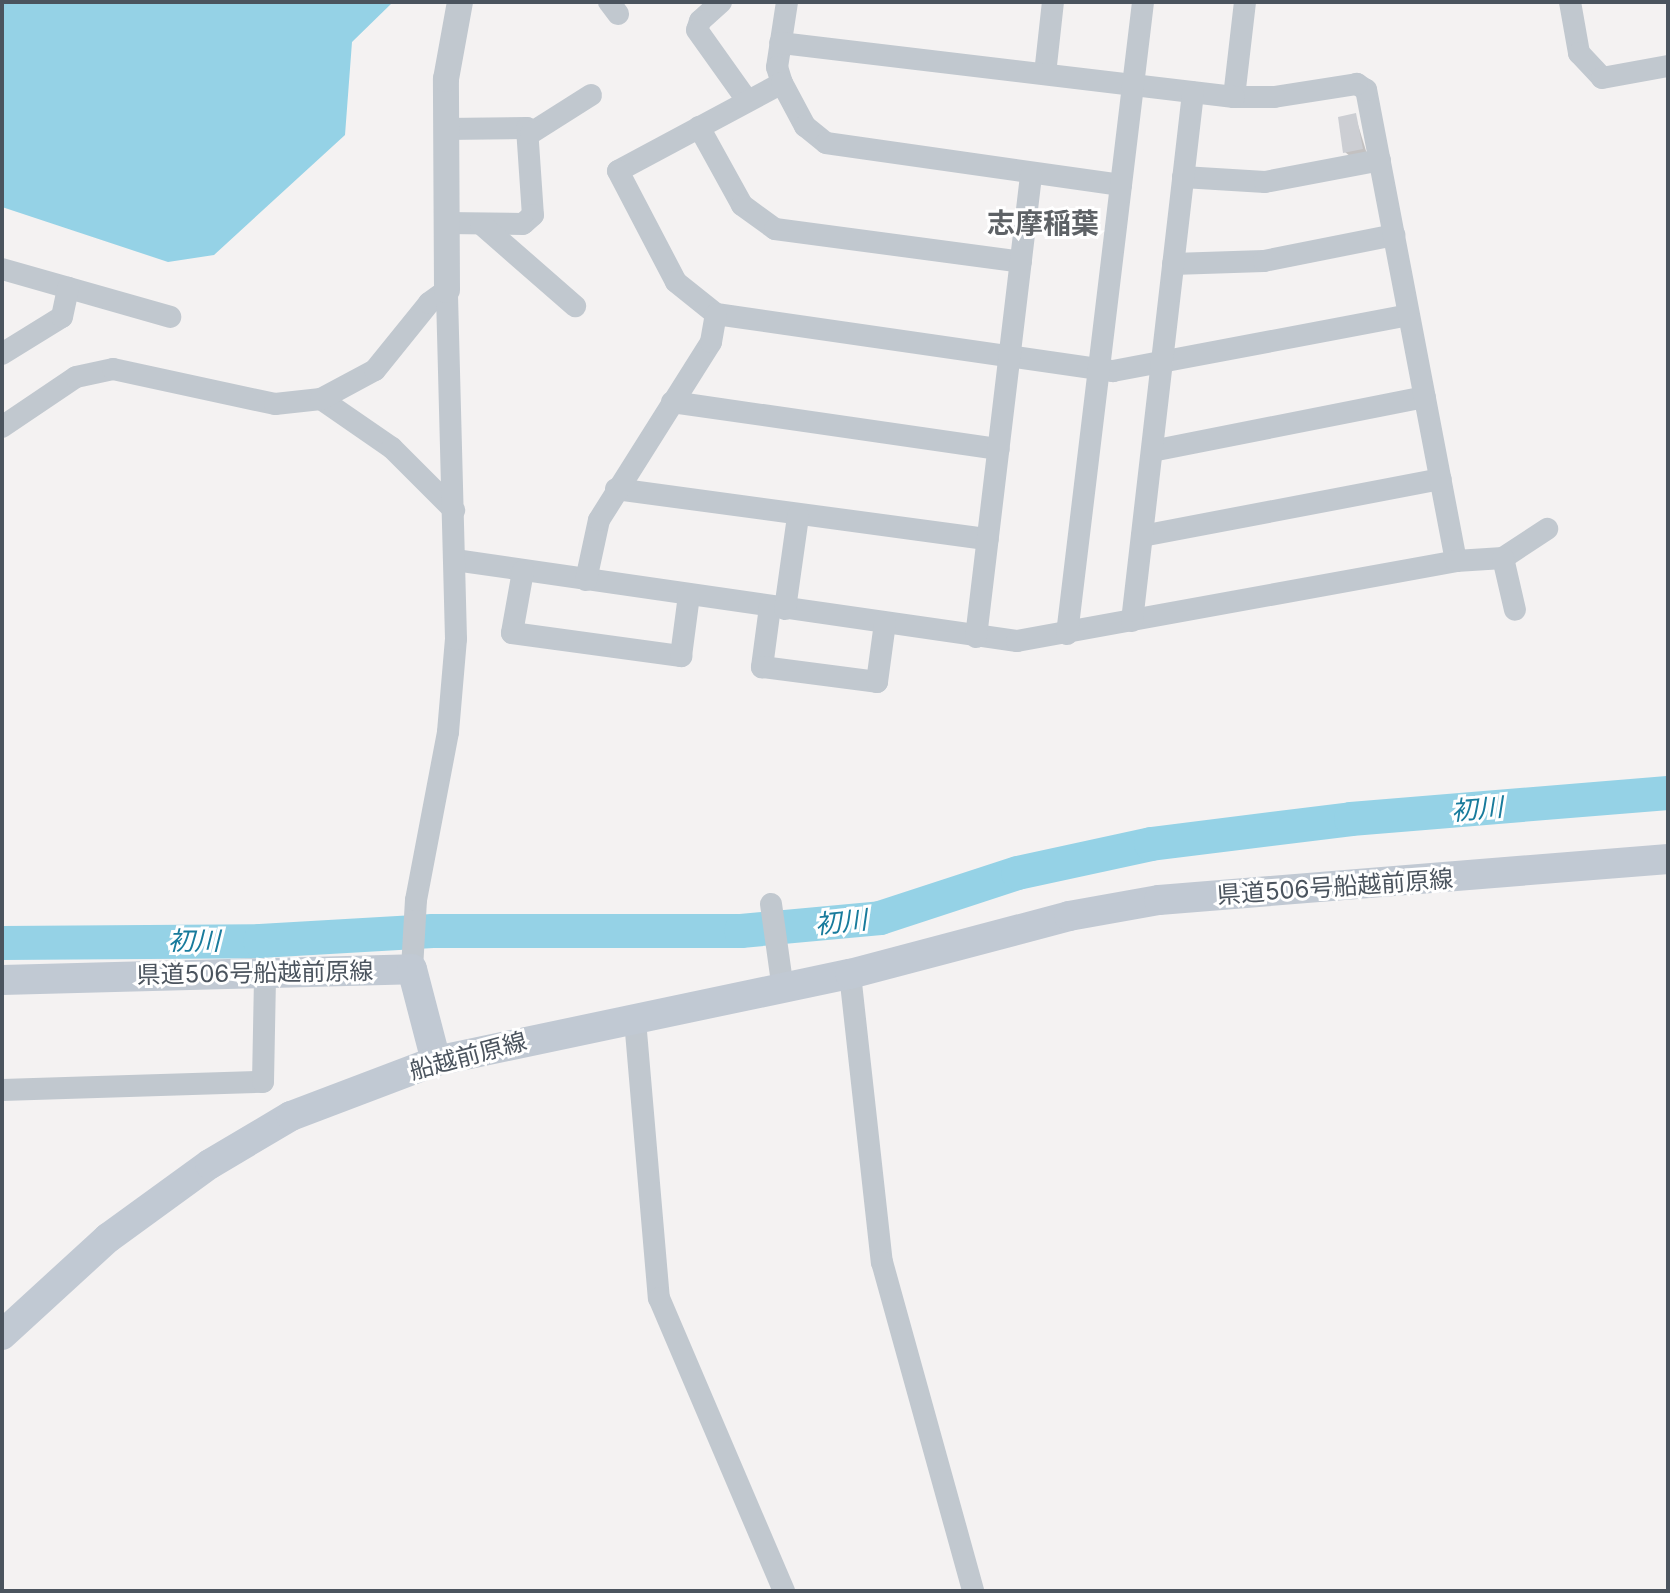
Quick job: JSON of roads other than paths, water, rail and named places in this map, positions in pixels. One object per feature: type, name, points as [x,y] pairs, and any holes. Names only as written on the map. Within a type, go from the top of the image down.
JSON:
[{"type":"main road","name":"県道506号船越前原線","points":[[1004,933],[1159,900],[1668,859]]},
{"type":"main road","name":"船越前原線","points":[[2,1335],[108,1238],[210,1164],[291,1116],[436,1061],[850,974],[1004,933]]},
{"type":"main road","name":"県道506号船越前原線","points":[[2,980],[412,969]]},
{"type":"main road","points":[[412,969],[436,1061]]},
{"type":"street","points":[[412,969],[416,900],[453,687],[455,560],[445,129],[446,79],[460,2]]},
{"type":"street","points":[[721,2],[700,21],[697,30],[747,100]]},
{"type":"street","points":[[787,2],[777,67],[805,126],[826,143],[1031,175],[1121,185]]},
{"type":"street","points":[[1045,74],[1053,2]]},
{"type":"street","points":[[1067,634],[1143,2]]},
{"type":"street","points":[[1234,97],[1245,2]]},
{"type":"street","points":[[1570,2],[1579,53],[1602,78],[1668,66]]},
{"type":"street","points":[[780,43],[1234,97],[1274,97],[1357,84],[1366,90],[1456,561]]},
{"type":"street","points":[[782,83],[618,171],[676,282],[716,314],[1098,369],[1162,363],[1408,315]]},
{"type":"street","points":[[1132,621],[1193,93]]},
{"type":"street","points":[[531,133],[591,95]]},
{"type":"street","points":[[699,127],[742,205],[775,229],[1021,262]]},
{"type":"street","points":[[445,129],[527,128],[531,133],[533,215],[523,224],[446,223]]},
{"type":"street","points":[[1183,177],[1265,182],[1380,160]]},
{"type":"street","points":[[976,637],[1031,175]]},
{"type":"street","points":[[481,224],[575,306]]},
{"type":"street","points":[[1173,264],[1264,261],[1394,235]]},
{"type":"street","points":[[2,269],[170,317]]},
{"type":"street","points":[[2,354],[62,317],[68,288]]},
{"type":"street","points":[[2,427],[76,377],[113,369],[275,404],[321,399],[375,370],[429,303],[447,290]]},
{"type":"street","points":[[586,580],[599,520],[711,342],[716,314]]},
{"type":"street","points":[[1152,451],[1425,397]]},
{"type":"street","points":[[321,399],[392,448],[454,510]]},
{"type":"street","points":[[672,402],[999,449]]},
{"type":"street","points":[[1142,536],[1441,479]]},
{"type":"street","points":[[616,489],[798,516],[988,539]]},
{"type":"street","points":[[798,516],[762,667],[877,682],[885,623]]},
{"type":"street","points":[[455,560],[1017,641],[1456,561],[1503,558],[1547,529]]},
{"type":"street","points":[[1503,558],[1513,605]]},
{"type":"street","points":[[523,571],[512,633],[681,656],[689,595]]},
{"type":"street","points":[[771,904],[783,989]]},
{"type":"street","points":[[850,974],[882,1262],[973,1591]]},
{"type":"street","points":[[2,1090],[263,1082],[265,975]]},
{"type":"street","points":[[635,1020],[659,1298],[784,1591]]},
{"type":"water","points":[[393,2],[352,42],[345,135],[214,255],[168,262],[2,207],[2,4]]},
{"type":"waterway","name":"初川","points":[[2,943],[260,941],[433,931],[741,931],[880,918],[1018,873],[1151,844],[1351,819],[1668,793]]},
{"type":"district","name":"志摩稲葉","points":[[1043,223]]}]
